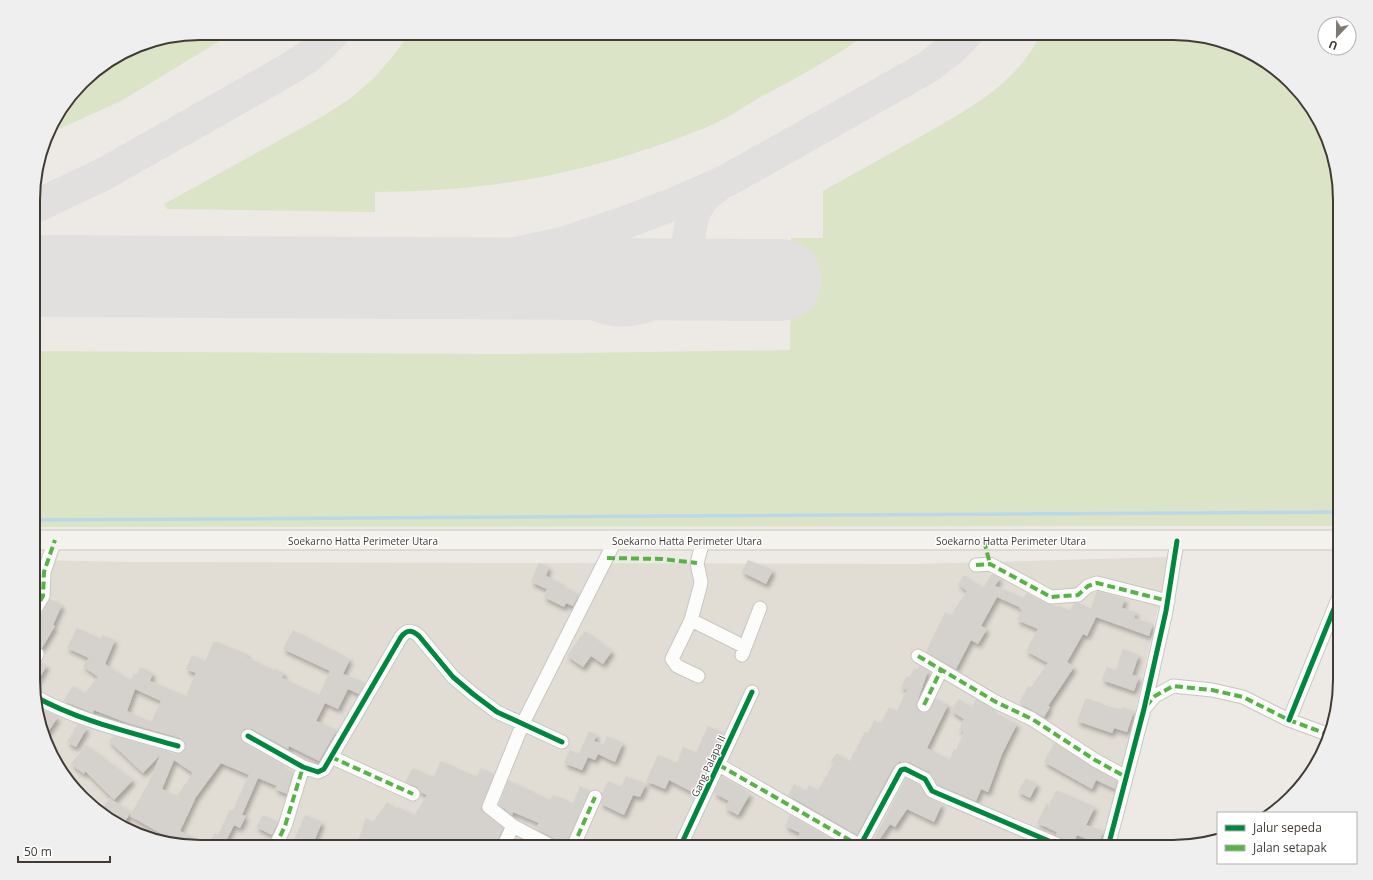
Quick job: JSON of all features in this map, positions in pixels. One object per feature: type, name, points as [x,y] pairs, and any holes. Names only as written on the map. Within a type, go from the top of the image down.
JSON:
[{"type":"main road","name":"Soekarno Hatta Perimeter Utara","points":[[40,540],[984,542],[1333,540]]},
{"type":"street","points":[[40,601],[43,596],[44,572],[55,540]]},
{"type":"street","points":[[540,840],[513,826],[489,807],[522,723],[615,541]]},
{"type":"street","points":[[698,676],[677,666],[672,659],[691,620],[701,582],[697,562],[703,541]]},
{"type":"street","points":[[1110,840],[1144,709],[1168,601],[1176,541]]},
{"type":"street","points":[[984,542],[990,564]]},
{"type":"street","points":[[976,565],[990,564],[1051,596],[1078,595],[1088,586],[1098,583],[1168,601]]},
{"type":"street","points":[[691,620],[743,651],[760,608]]},
{"type":"street","points":[[1289,720],[1333,611]]},
{"type":"street","points":[[248,736],[303,768],[318,772],[324,769],[404,632],[409,631],[414,632],[419,636],[453,677],[497,712],[562,742]]},
{"type":"street","points":[[918,656],[996,702],[1032,719],[1095,760],[1126,777]]},
{"type":"street","points":[[924,705],[942,670]]},
{"type":"street","points":[[1144,709],[1155,696],[1173,686],[1212,690],[1243,697],[1289,720],[1324,733]]},
{"type":"street","name":"Gang Palapa II","points":[[683,840],[752,692]]},
{"type":"street","points":[[41,700],[58,710],[178,746]]},
{"type":"street","points":[[331,757],[413,794]]},
{"type":"street","points":[[719,766],[850,840]]},
{"type":"street","points":[[279,840],[286,826],[303,768]]},
{"type":"street","points":[[864,840],[901,770],[905,769],[925,779],[932,791],[1047,840]]},
{"type":"street","points":[[576,840],[595,797]]},
{"type":"street","points":[[506,840],[513,826]]},
{"type":"shaded area","points":[[1169,557],[1108,840],[179,839],[149,832],[120,819],[87,793],[61,760],[48,731],[41,701],[40,560],[129,562],[915,564]]},
{"type":"green space","points":[[190,40],[221,40],[121,101],[56,130],[67,111],[87,87],[120,61],[159,45]]},
{"type":"green space","points":[[404,40],[858,40],[814,68],[714,124],[666,143],[585,167],[503,183],[461,188],[375,192],[375,212],[167,209],[164,204],[325,115],[352,97],[375,77]]},
{"type":"green space","points":[[1037,40],[1183,40],[1214,45],[1253,61],[1270,73],[1286,87],[1312,120],[1328,159],[1333,190],[1333,526],[40,527],[40,351],[507,354],[790,350],[791,238],[823,238],[823,191],[953,118],[988,95],[1018,68]]},
{"type":"building","points":[[748,560],[773,570],[766,584],[742,572]]},
{"type":"building","points":[[539,563],[549,567],[546,576],[579,594],[573,606],[566,603],[564,607],[544,597],[547,589],[531,582]]},
{"type":"building","points":[[992,574],[1000,578],[995,586],[1024,598],[1026,593],[1047,604],[1057,607],[1058,605],[1070,611],[1074,603],[1079,603],[1091,609],[1097,591],[1125,599],[1122,608],[1136,612],[1134,618],[1153,624],[1149,636],[1096,617],[1087,636],[1083,634],[1067,662],[1074,667],[1048,706],[1050,707],[1044,717],[1019,703],[1028,686],[1031,687],[1048,663],[1026,651],[1038,629],[1017,620],[1022,610],[1019,607],[997,597],[981,626],[987,629],[978,644],[971,640],[956,669],[926,652],[945,612],[951,615],[967,591],[958,584],[964,575],[983,588]]},
{"type":"building","points":[[50,599],[62,605],[53,625],[55,626],[42,648],[40,647],[41,615]]},
{"type":"building","points":[[77,628],[101,639],[102,635],[115,640],[105,664],[120,674],[131,680],[134,673],[137,675],[140,667],[153,673],[150,681],[186,696],[196,673],[186,669],[192,655],[205,661],[214,641],[247,654],[246,657],[273,670],[274,668],[284,673],[282,678],[319,695],[330,671],[283,649],[293,630],[350,659],[343,674],[365,683],[359,694],[348,689],[338,709],[325,703],[316,721],[337,730],[319,761],[289,746],[288,749],[252,729],[244,729],[240,736],[244,743],[281,764],[282,767],[293,772],[287,794],[275,789],[277,786],[258,778],[242,815],[246,816],[240,828],[234,825],[226,840],[211,840],[215,833],[218,835],[230,809],[233,810],[249,775],[221,763],[196,797],[180,831],[198,840],[190,840],[166,836],[130,816],[150,780],[160,755],[143,773],[109,741],[114,736],[176,754],[184,751],[186,744],[180,738],[127,723],[94,710],[93,713],[63,701],[73,686],[85,693],[98,677],[83,666],[89,658],[67,648]],"holes":[[[135,689],[161,701],[151,722],[127,711]],[[174,760],[193,773],[177,796],[162,789]]]},
{"type":"building","points":[[585,631],[612,651],[603,664],[591,656],[583,667],[567,656]]},
{"type":"building","points":[[1123,649],[1139,655],[1132,675],[1139,677],[1134,691],[1102,680],[1107,667],[1116,670]]},
{"type":"building","points":[[40,664],[47,665],[40,677]]},
{"type":"building","points":[[919,666],[928,671],[917,702],[918,710],[924,713],[928,712],[936,698],[948,705],[927,748],[950,760],[954,749],[956,750],[964,732],[959,730],[964,719],[951,711],[959,699],[972,708],[976,699],[992,709],[992,711],[1017,724],[1002,754],[988,792],[981,789],[976,801],[938,785],[929,772],[909,762],[899,762],[894,766],[857,835],[788,795],[794,784],[806,791],[809,785],[818,790],[834,763],[831,761],[837,753],[849,762],[865,732],[868,733],[874,720],[881,723],[889,707],[897,711],[907,690],[901,687],[907,676],[910,677],[914,668],[917,670]]},
{"type":"building","points":[[1086,698],[1110,707],[1122,709],[1122,707],[1134,711],[1127,732],[1114,728],[1112,733],[1077,721]]},
{"type":"building","points":[[43,709],[58,717],[48,732]]},
{"type":"building","points":[[78,724],[87,728],[76,747],[67,742]]},
{"type":"building","points":[[708,726],[724,733],[696,794],[669,780],[665,789],[646,781],[658,755],[677,763],[683,747],[696,753]]},
{"type":"building","points":[[589,731],[597,735],[594,741],[603,745],[607,736],[623,743],[615,762],[598,754],[595,760],[588,757],[582,770],[564,763],[570,750],[579,754]]},
{"type":"building","points":[[1054,743],[1117,781],[1115,789],[1096,780],[1092,789],[1044,762]]},
{"type":"building","points":[[86,745],[133,780],[114,800],[85,771],[84,774],[71,764]]},
{"type":"building","points":[[441,761],[477,777],[481,768],[494,774],[481,809],[503,828],[498,840],[358,840],[366,818],[373,822],[387,802],[397,809],[399,807],[414,816],[427,795],[420,792],[417,787],[405,782],[413,768],[432,777],[433,775],[434,776]]},
{"type":"building","points":[[626,776],[646,784],[640,797],[633,795],[624,815],[601,804],[602,794],[608,781],[621,787]]},
{"type":"building","points":[[722,776],[750,794],[738,815],[725,808],[729,801],[714,793]]},
{"type":"building","points":[[906,778],[919,785],[928,798],[942,804],[934,822],[907,809],[895,827],[890,824],[879,840],[874,840]]},
{"type":"building","points":[[1026,778],[1037,784],[1030,798],[1018,792]]},
{"type":"building","points":[[508,780],[550,800],[553,795],[573,803],[580,786],[590,791],[568,840],[557,840],[536,829],[539,823],[513,812],[512,815],[499,804]]},
{"type":"building","points":[[1056,790],[1095,807],[1086,825],[1103,831],[1100,840],[1089,840],[1077,835],[1075,840],[1065,840],[1056,835],[1057,832],[1037,823],[1047,803],[1049,805]]},
{"type":"building","points":[[109,798],[131,812],[125,821],[104,807]]},
{"type":"building","points":[[263,815],[278,822],[272,835],[256,827]]},
{"type":"building","points":[[305,815],[322,822],[315,840],[294,840]]},
{"type":"building","points":[[790,815],[834,840],[797,840],[800,833],[785,826]]},
{"type":"waterway","points":[[40,520],[1333,512]]},
{"type":"taxiway","points":[[40,204],[104,174],[289,69],[309,56],[326,40]]},
{"type":"taxiway","points":[[339,277],[462,265],[564,243],[671,205],[726,181],[928,67],[960,40]]},
{"type":"taxiway","points":[[479,279],[529,279],[559,283],[593,303],[615,310],[626,310],[648,305],[667,293],[675,284],[682,272],[686,259],[692,220],[696,208],[704,197],[716,187]]},
{"type":"runway","points":[[40,276],[781,280]]},
{"type":"marked path","points":[[40,601],[43,596],[44,572],[55,540]]},
{"type":"marked path","points":[[984,541],[990,564]]},
{"type":"marked path","points":[[607,558],[662,559],[697,563]]},
{"type":"marked path","points":[[976,565],[990,564],[1051,597],[1078,595],[1088,586],[1097,583],[1168,601]]},
{"type":"marked path","points":[[918,656],[996,702],[1032,719],[1095,760],[1126,777]]},
{"type":"marked path","points":[[924,705],[941,670]]},
{"type":"marked path","points":[[1146,706],[1155,696],[1173,686],[1212,690],[1243,697],[1289,720],[1324,733]]},
{"type":"marked path","points":[[331,757],[413,794]]},
{"type":"marked path","points":[[719,765],[850,840]]},
{"type":"marked path","points":[[278,840],[285,826],[303,767]]},
{"type":"marked path","points":[[576,840],[595,797]]},
{"type":"cycle path","points":[[1110,840],[1144,709],[1166,611],[1177,541]]},
{"type":"cycle path","points":[[1289,720],[1333,611]]},
{"type":"cycle path","points":[[248,736],[303,767],[318,772],[324,769],[401,637],[410,631],[419,636],[453,677],[497,712],[562,742]]},
{"type":"cycle path","points":[[683,840],[752,692]]},
{"type":"cycle path","points":[[41,700],[86,719],[178,746]]},
{"type":"cycle path","points":[[863,840],[901,770],[905,769],[925,779],[932,791],[1047,840]]}]
